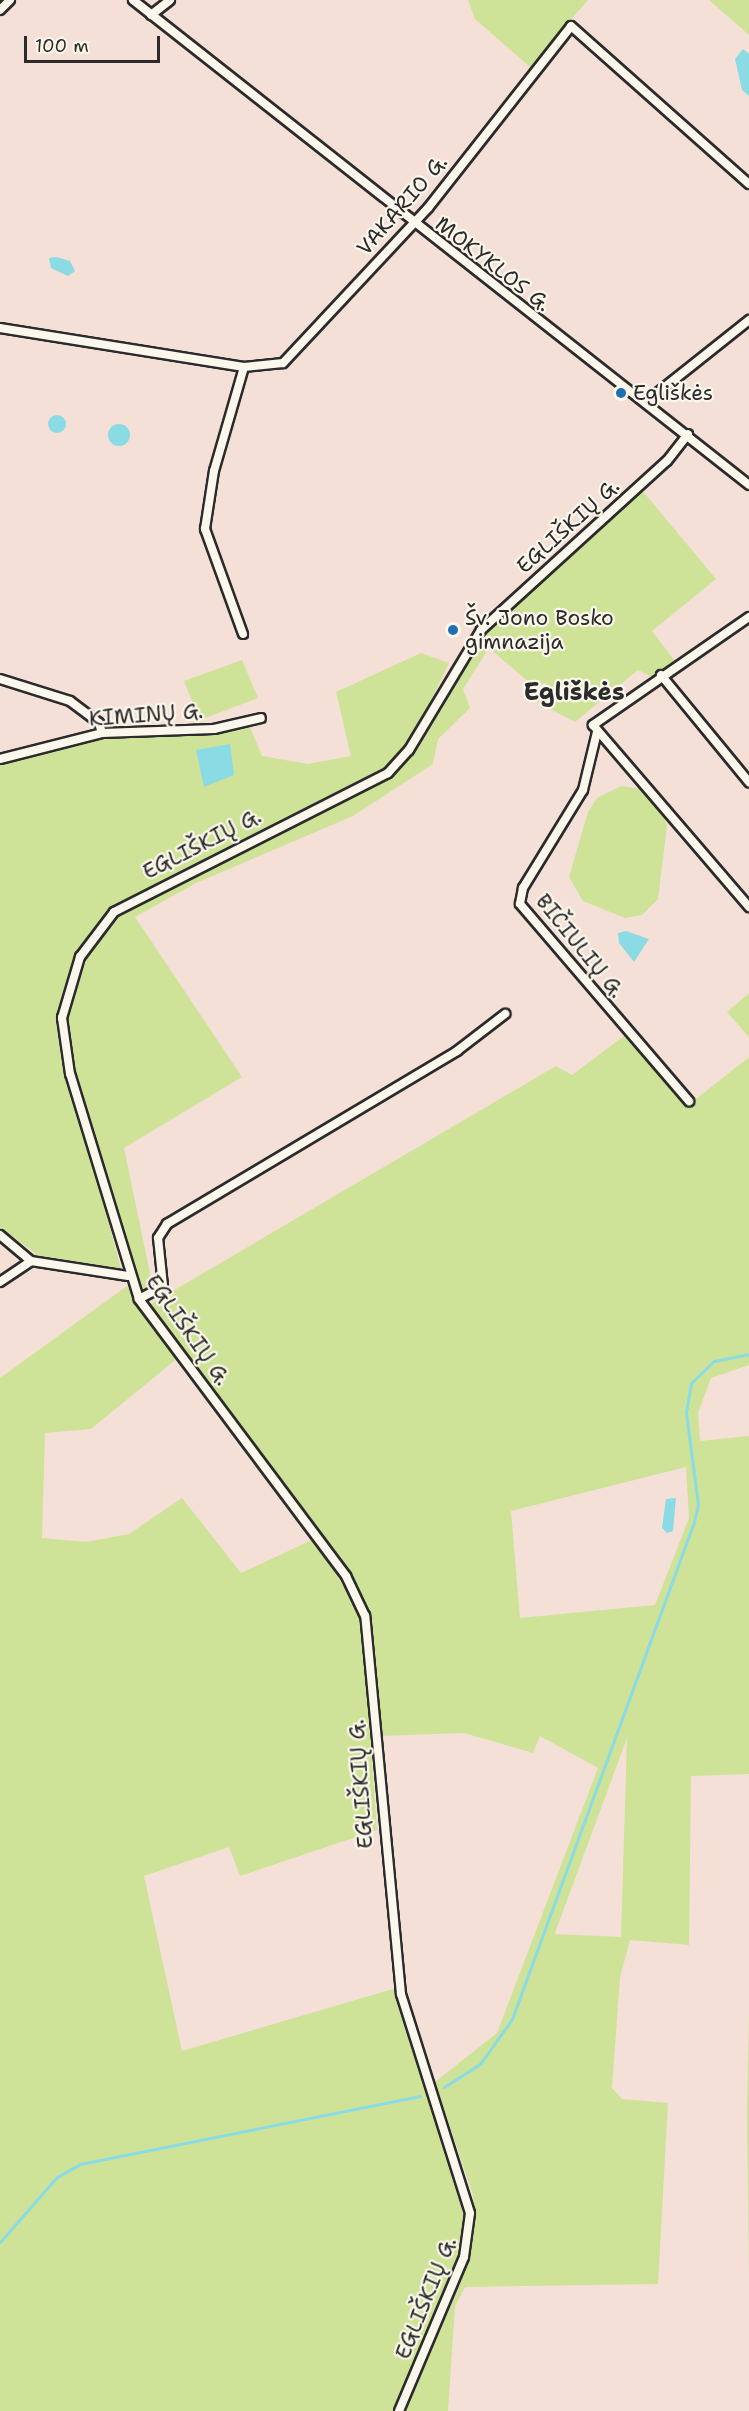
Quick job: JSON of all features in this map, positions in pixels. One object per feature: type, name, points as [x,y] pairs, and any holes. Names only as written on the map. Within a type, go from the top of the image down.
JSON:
[{"type":"street","points":[[0,10],[10,0]]},
{"type":"street","name":"MOKYKLOS G.","points":[[133,0],[410,223],[688,434],[749,485]]},
{"type":"street","points":[[151,15],[170,0]]},
{"type":"street","name":"VAKARIO G.","points":[[0,331],[244,367],[271,367],[292,357],[410,223],[428,208],[572,26],[749,184]]},
{"type":"street","points":[[646,402],[749,320]]},
{"type":"street","points":[[243,634],[204,529],[213,471],[244,367]]},
{"type":"street","name":"EGLIŠKIŲ G.","points":[[399,2411],[465,2257],[470,2213],[399,1984],[365,1616],[346,1576],[139,1299],[128,1276],[62,1032],[72,976],[90,941],[114,912],[163,883],[388,773],[409,750],[481,630],[667,461],[688,434]]},
{"type":"street","points":[[749,617],[661,675],[595,729],[749,907]]},
{"type":"street","points":[[661,675],[749,782]]},
{"type":"street","points":[[0,679],[70,701],[99,723],[102,733]]},
{"type":"street","name":"KIMINŲ G.","points":[[0,759],[102,733],[214,729],[261,718]]},
{"type":"street","name":"BIČIULIŲ G.","points":[[595,729],[583,790],[523,888],[520,904],[688,1101]]},
{"type":"street","points":[[139,1299],[163,1286],[158,1238],[167,1224],[457,1051],[505,1014]]},
{"type":"street","points":[[0,1235],[31,1262],[128,1276]]},
{"type":"street","points":[[0,1282],[31,1262]]},
{"type":"green space","points":[[468,0],[588,0],[530,67],[475,19]]},
{"type":"green space","points":[[709,0],[749,0],[749,35]]},
{"type":"green space","points":[[641,489],[716,579],[652,631],[675,661],[652,677],[638,670],[575,722],[533,700],[547,683],[532,685],[489,648],[463,689],[470,708],[438,739],[433,764],[353,816],[196,883],[135,917],[242,1077],[124,1148],[151,1278],[149,1287],[140,1289],[72,1065],[68,1011],[92,945],[122,911],[393,774],[420,742],[484,635]]},
{"type":"green space","points":[[421,653],[449,663],[417,729],[388,766],[168,877],[114,907],[89,933],[62,1000],[60,1042],[121,1269],[39,1256],[0,1227],[0,763],[101,739],[191,736],[250,727],[262,756],[308,764],[351,756],[336,692]]},
{"type":"green space","points":[[242,660],[258,698],[200,720],[184,681]]},
{"type":"green space","points":[[621,786],[643,789],[662,811],[667,826],[658,899],[642,915],[625,918],[583,901],[569,877],[588,812],[597,798]]},
{"type":"green space","points":[[749,993],[749,1037],[727,1012]]},
{"type":"green space","points":[[624,1036],[686,1107],[749,1057],[749,1365],[711,1378],[698,1413],[700,1441],[749,1436],[749,1774],[691,1776],[689,1945],[630,1940],[620,1977],[612,2088],[622,2099],[668,2103],[658,2284],[465,2287],[455,2306],[448,2411],[405,2411],[461,2282],[475,2223],[473,2195],[435,2082],[497,2033],[598,1768],[540,1736],[533,1753],[464,1733],[378,1736],[372,1634],[357,1584],[149,1305],[556,1066],[572,1075]],"holes":[[[686,1467],[689,1518],[655,1605],[520,1618],[511,1511]],[[627,1738],[621,1937],[555,1934],[555,1933]]]},
{"type":"green space","points":[[127,1286],[179,1357],[91,1429],[45,1433],[42,1538],[86,1542],[129,1534],[182,1498],[241,1573],[314,1539],[361,1614],[377,1830],[240,1876],[229,1847],[144,1876],[182,2051],[393,1989],[453,2162],[465,2227],[458,2258],[394,2411],[0,2411],[0,1378]]},
{"type":"green space","points":[[749,2012],[749,2279],[747,2112]]},
{"type":"water","points":[[743,49],[749,54],[749,96],[742,90],[735,59]]},
{"type":"water","points":[[56,257],[70,261],[75,271],[68,276],[51,268],[49,258]]},
{"type":"water","points":[[53,415],[61,415],[66,420],[64,431],[53,433],[48,428],[48,420]]},
{"type":"water","points":[[119,424],[127,427],[130,435],[127,443],[119,446],[111,443],[108,435],[111,427]]},
{"type":"water","points":[[230,744],[234,775],[204,787],[196,750]]},
{"type":"water","points":[[626,931],[649,939],[634,962],[619,943],[618,933]]},
{"type":"water","points":[[676,1498],[673,1531],[667,1533],[662,1528],[666,1499]]},
{"type":"waterway","points":[[444,2087],[480,2064],[512,2019],[694,1522],[698,1505],[686,1412],[691,1383],[714,1361],[749,1354]]},
{"type":"waterway","points":[[0,2242],[57,2177],[80,2164],[420,2096]]},
{"type":"place","name":"Egliškės","points":[[621,393]]},
{"type":"place","name":"Šv. Jono Bosko gimnazija","points":[[453,630]]},
{"type":"district","name":"Egliškės","points":[[574,693]]}]
